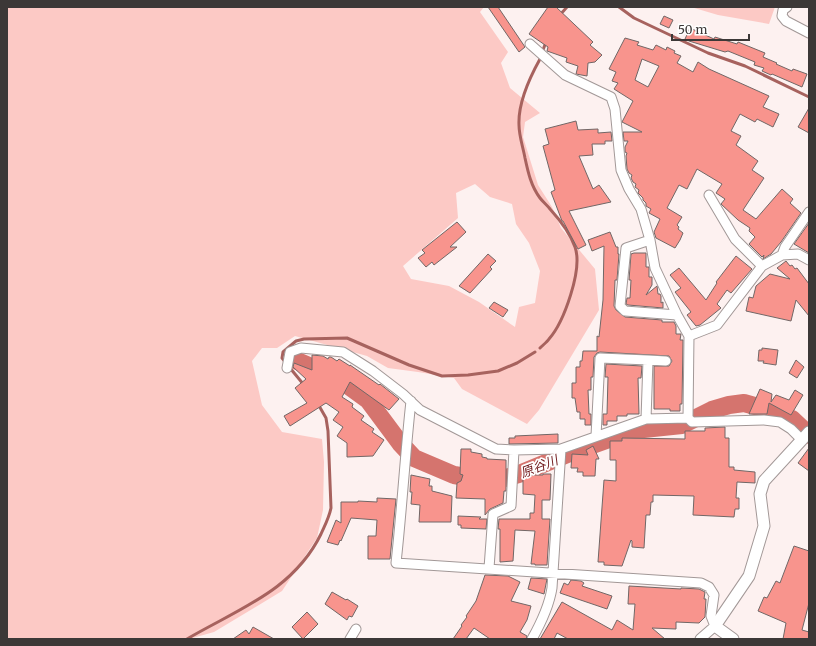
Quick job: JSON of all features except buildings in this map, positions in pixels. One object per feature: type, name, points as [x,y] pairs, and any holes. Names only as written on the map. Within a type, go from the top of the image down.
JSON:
[{"type":"street","points":[[787,7],[783,10],[782,16],[786,21],[809,34]]},
{"type":"street","points":[[530,44],[565,75],[611,97],[615,109],[621,170],[629,190],[640,210],[650,240],[655,268],[677,315],[689,336],[688,418]]},
{"type":"street","points":[[709,195],[735,239],[762,266]]},
{"type":"street","points":[[782,256],[785,247],[809,212]]},
{"type":"street","points":[[650,240],[626,248],[620,306],[625,311],[677,315]]},
{"type":"street","points":[[689,336],[717,325],[762,266],[782,256],[798,254],[809,260]]},
{"type":"street","points":[[288,368],[290,352],[301,348],[343,352],[373,371],[420,410],[496,449],[561,449],[646,419],[688,418],[692,422],[764,420],[780,422],[804,437],[764,482],[760,494],[764,526],[750,576],[715,626],[700,639]]},
{"type":"street","points":[[596,436],[600,358],[666,361]]},
{"type":"street","points":[[646,419],[648,360]]},
{"type":"street","points":[[411,401],[396,563],[701,583],[709,587],[714,595],[711,616],[715,626],[733,639]]},
{"type":"street","points":[[532,639],[542,621],[550,600],[561,449]]},
{"type":"street","points":[[489,568],[494,514],[511,506],[514,450]]},
{"type":"street","points":[[350,639],[356,629]]},
{"type":"shaded area","points":[[7,7],[484,7],[480,12],[508,52],[501,63],[510,88],[540,113],[525,122],[523,137],[538,185],[552,207],[561,228],[595,269],[599,310],[539,410],[527,424],[462,389],[454,378],[388,368],[367,356],[295,336],[277,348],[262,348],[252,361],[262,405],[282,432],[322,439],[324,462],[323,510],[317,538],[282,591],[214,632],[189,639],[7,639]],"holes":[[[475,184],[490,197],[512,204],[516,224],[529,243],[540,271],[535,303],[519,307],[515,327],[479,302],[449,286],[411,279],[403,266],[458,218],[456,193]]]},
{"type":"shaded area","points":[[691,7],[775,7],[769,24],[718,15]]},
{"type":"waterway","points":[[559,16],[567,7]]},
{"type":"waterway","points":[[619,7],[634,18],[708,53],[745,66],[809,97]]},
{"type":"waterway","points":[[543,50],[546,42]]},
{"type":"waterway","points":[[540,59],[532,74],[520,108],[520,137],[534,189],[568,232],[575,247],[577,257],[571,295],[561,321],[555,331],[540,348]]},
{"type":"waterway","points":[[286,363],[282,358],[283,352],[296,341],[304,339],[347,338],[409,365],[442,376],[468,375],[498,371],[517,363],[535,352]]},
{"type":"waterway","name":"原谷川","points":[[295,360],[339,379],[368,400],[400,443],[414,458],[454,475],[466,477],[506,478],[634,430],[682,425],[712,410],[729,405],[744,403],[773,411],[792,419],[809,435]]},
{"type":"waterway","points":[[290,368],[304,385]]},
{"type":"waterway","points":[[187,639],[263,597],[280,584],[309,554],[321,534],[331,508],[328,431],[326,418],[318,404]]}]
